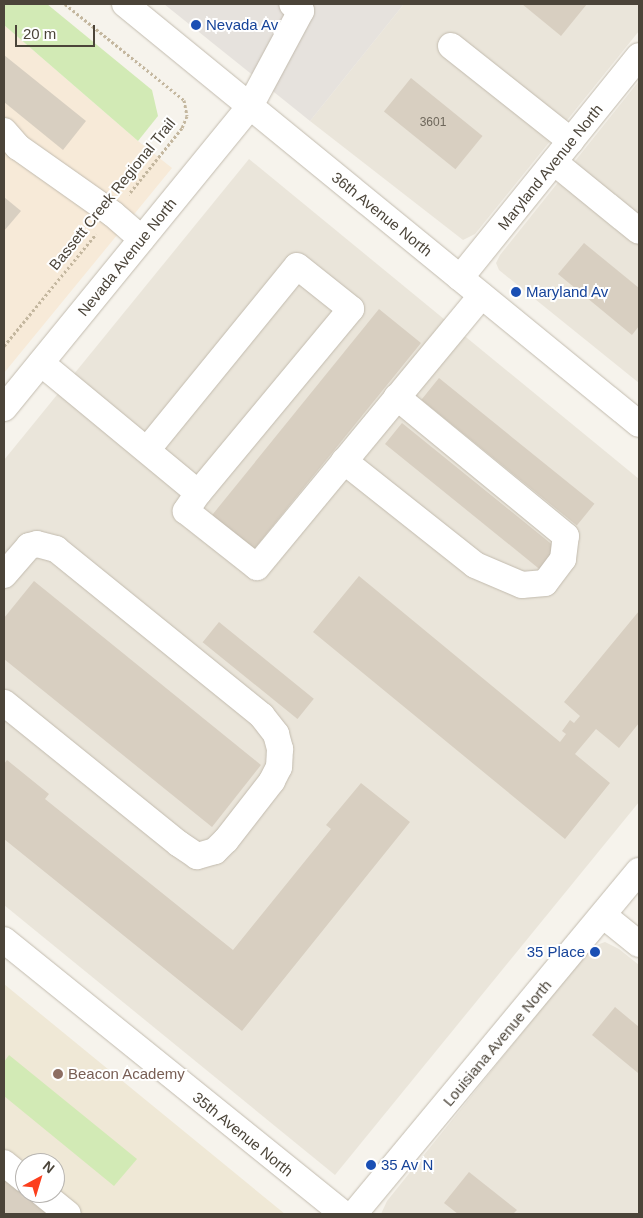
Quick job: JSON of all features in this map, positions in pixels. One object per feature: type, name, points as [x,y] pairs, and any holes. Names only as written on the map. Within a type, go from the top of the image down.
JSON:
[{"type":"street","name":"36th Avenue North","points":[[125,4],[639,424]]},
{"type":"street","name":"Nevada Avenue North","points":[[4,408],[250,106],[300,6]]},
{"type":"street","points":[[451,46],[571,141]]},
{"type":"street","name":"Maryland Avenue North","points":[[460,278],[639,56]]},
{"type":"street","points":[[4,132],[18,147],[113,214],[142,239]]},
{"type":"street","points":[[554,162],[639,231]]},
{"type":"street","points":[[147,450],[296,266],[351,309],[198,493],[186,511],[257,567],[481,296]]},
{"type":"street","points":[[41,363],[198,493]]},
{"type":"street","points":[[344,462],[475,565],[522,585],[545,583],[563,559],[566,536],[397,397]]},
{"type":"street","points":[[4,575],[29,546],[37,544],[56,548],[262,716],[276,734],[280,749],[279,767],[272,781],[226,840],[215,851],[197,856],[179,844],[4,703]]},
{"type":"street","name":"Louisiana Avenue North","points":[[354,1214],[639,871]]},
{"type":"street","points":[[603,915],[639,944]]},
{"type":"street","name":"35th Avenue North","points":[[4,940],[342,1214]]},
{"type":"street","points":[[4,1162],[15,1171]]},
{"type":"street","points":[[54,1203],[68,1214]]},
{"type":"path","name":"Bassett Creek Regional Trail","points":[[4,346],[182,128],[187,116],[184,100],[65,4]]},
{"type":"shaded area","points":[[164,4],[404,4],[310,121]]},
{"type":"shaded area","points":[[404,4],[639,4],[639,31],[475,234],[463,240],[310,121]]},
{"type":"shaded area","points":[[4,25],[172,168],[4,373]]},
{"type":"shaded area","points":[[639,81],[639,383],[499,270],[496,263],[500,255]]},
{"type":"shaded area","points":[[249,159],[639,479],[639,802],[335,1175],[4,905],[4,460]]},
{"type":"shaded area","points":[[605,942],[619,949],[639,965],[639,1214],[381,1214],[387,1201],[591,947]]},
{"type":"shaded area","name":"Beacon Academy","points":[[4,984],[285,1214],[4,1214]]},
{"type":"green space","points":[[4,4],[47,4],[152,90],[158,116],[138,141],[4,25]]},
{"type":"green space","points":[[9,1055],[137,1159],[114,1186],[4,1096],[4,1062]]},
{"type":"building","points":[[522,4],[587,4],[561,36]]},
{"type":"building","points":[[4,55],[86,121],[63,150],[4,102]]},
{"type":"building","points":[[411,78],[482,136],[455,169],[384,111]]},
{"type":"building","points":[[4,197],[21,211],[4,231]]},
{"type":"building","points":[[584,243],[639,288],[639,326],[632,335],[558,274]]},
{"type":"building","points":[[379,309],[421,343],[253,550],[211,516]]},
{"type":"building","points":[[439,378],[594,504],[577,526],[421,400]]},
{"type":"building","points":[[402,423],[558,549],[541,570],[385,444]]},
{"type":"building","points":[[359,576],[560,742],[566,734],[562,731],[570,720],[574,723],[580,716],[564,702],[639,611],[639,723],[619,748],[596,729],[575,754],[610,783],[565,839],[313,632]]},
{"type":"building","points":[[34,581],[261,765],[212,827],[4,659],[4,618]]},
{"type":"building","points":[[219,622],[314,699],[297,719],[203,642]]},
{"type":"building","points":[[7,760],[49,794],[45,799],[233,950],[331,829],[326,825],[361,783],[410,822],[242,1031],[4,839],[4,764]]},
{"type":"building","points":[[615,1007],[639,1027],[638,1073],[592,1035]]},
{"type":"building","points":[[469,1172],[517,1210],[513,1214],[458,1214],[444,1203]]},
{"type":"building","points":[[4,1179],[15,1188],[15,1203],[33,1203],[47,1214],[4,1214]]},
{"type":"place","name":"Nevada Av","points":[[196,25]]},
{"type":"place","name":"Maryland Av","points":[[516,292]]},
{"type":"place","name":"35 Place","points":[[595,952]]},
{"type":"place","name":"Beacon Academy","points":[[58,1074]]},
{"type":"place","name":"35 Av N","points":[[371,1165]]}]
